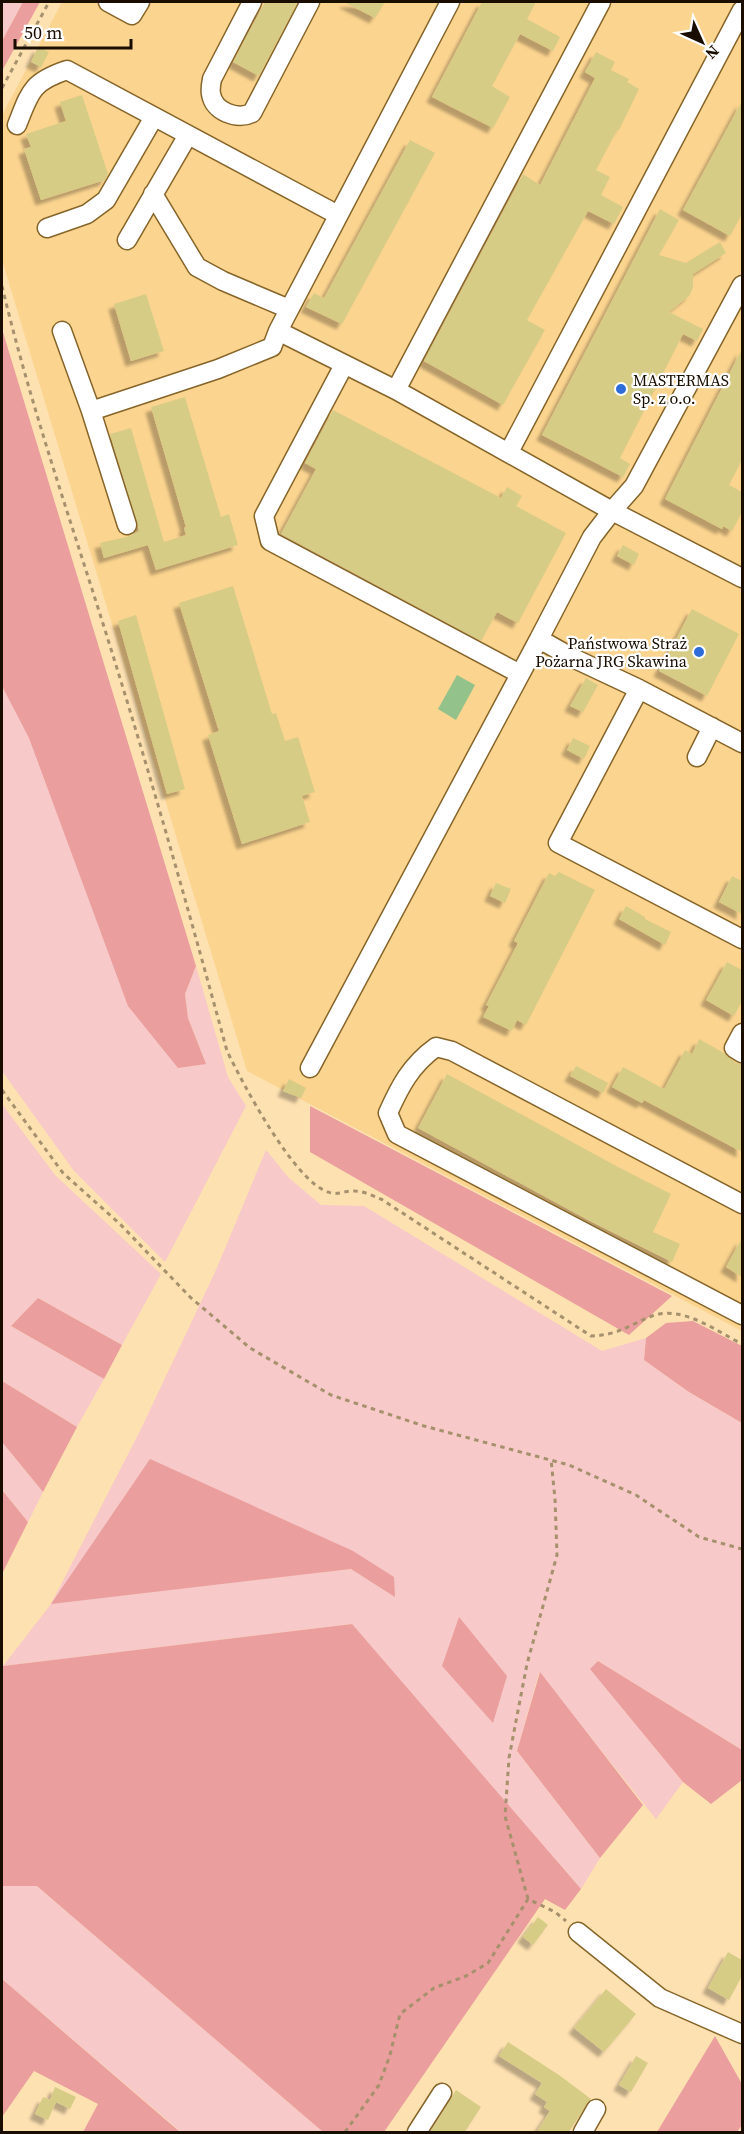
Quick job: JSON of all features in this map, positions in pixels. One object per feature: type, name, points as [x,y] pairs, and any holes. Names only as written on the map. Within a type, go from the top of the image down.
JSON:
[{"type":"lane","points":[[108,2],[132,15],[140,2]]},
{"type":"lane","points":[[252,2],[212,79],[210,92],[212,99],[223,111],[240,116],[252,113],[310,2]]},
{"type":"lane","points":[[91,411],[218,369],[272,347],[289,309],[450,2]]},
{"type":"lane","points":[[396,390],[601,2]]},
{"type":"lane","points":[[509,452],[742,10]]},
{"type":"lane","points":[[17,125],[29,95],[36,85],[50,76],[67,70],[338,215]]},
{"type":"lane","points":[[47,228],[87,214],[106,200],[154,117]]},
{"type":"lane","points":[[127,240],[188,135]]},
{"type":"lane","points":[[153,194],[197,267],[223,281],[289,309]]},
{"type":"lane","points":[[310,1068],[592,537],[633,486],[742,285]]},
{"type":"lane","points":[[62,331],[91,411],[127,525]]},
{"type":"lane","points":[[278,331],[396,390],[612,511],[742,578]]},
{"type":"lane","points":[[344,365],[264,516],[270,541],[520,674]]},
{"type":"lane","points":[[539,639],[742,743]]},
{"type":"lane","points":[[639,689],[558,843],[742,939]]},
{"type":"lane","points":[[697,757],[712,727]]},
{"type":"lane","points":[[742,1033],[734,1048],[742,1053]]},
{"type":"lane","points":[[742,1204],[452,1051],[436,1047],[426,1054],[403,1081],[388,1113],[397,1134],[742,1315]]},
{"type":"lane","points":[[578,1932],[660,1998],[742,2034]]},
{"type":"lane","points":[[417,2133],[442,2093]]},
{"type":"lane","points":[[583,2133],[596,2109]]},
{"type":"path","points":[[2,88],[49,2]]},
{"type":"path","points":[[2,286],[33,400],[153,784],[227,1051],[244,1087],[281,1145],[298,1168],[328,1193],[355,1191],[381,1199],[591,1336],[606,1336],[628,1329],[652,1316],[677,1313],[742,1344]]},
{"type":"path","points":[[2,1090],[63,1173],[120,1224],[190,1297],[250,1348],[331,1395],[423,1426],[569,1465],[636,1496],[699,1537],[742,1549]]},
{"type":"path","points":[[345,2133],[379,2085],[390,2055],[400,2014],[434,1988],[466,1976],[488,1963],[528,1899],[505,1816],[509,1758],[527,1664],[557,1555],[555,1499],[550,1459]]},
{"type":"path","points":[[528,1899],[555,1912],[578,1932]]},
{"type":"shaded area","points":[[2,2],[23,2],[2,41]]},
{"type":"shaded area","points":[[23,2],[40,2],[2,71],[2,41]]},
{"type":"shaded area","points":[[62,2],[742,2],[742,1331],[247,1071],[2,260],[2,115]]},
{"type":"shaded area","points":[[2,329],[196,966],[185,994],[188,1018],[206,1064],[178,1068],[128,1006],[29,738],[2,686]]},
{"type":"shaded area","points":[[457,675],[475,685],[456,720],[438,709]]},
{"type":"shaded area","points":[[2,686],[206,1064],[188,1018],[185,994],[196,966],[228,1077],[246,1106],[165,1262],[74,1171],[2,1071]]},
{"type":"shaded area","points":[[2,1104],[55,1175],[161,1274],[122,1345],[38,1298],[11,1326],[104,1379],[77,1427],[2,1381]]},
{"type":"shaded area","points":[[310,1106],[672,1296],[629,1335],[310,1152]]},
{"type":"shaded area","points":[[266,1150],[289,1178],[321,1205],[364,1206],[602,1351],[646,1338],[644,1360],[689,1392],[742,1423],[742,1750],[598,1661],[591,1669],[683,1782],[656,1819],[539,1673],[517,1751],[600,1858],[581,1889],[351,1624],[3,1666],[52,1603],[141,1429],[216,1270]],"holes":[[[353,1551],[395,1596],[351,1569],[52,1603]]]},
{"type":"shaded area","points":[[38,1298],[122,1345],[104,1379],[11,1326]]},
{"type":"shaded area","points":[[693,1321],[742,1346],[742,1423],[689,1392],[644,1360],[646,1338],[666,1323]]},
{"type":"shaded area","points":[[2,1381],[77,1427],[43,1492],[2,1442]]},
{"type":"shaded area","points":[[2,1442],[43,1492],[28,1522],[2,1490]]},
{"type":"shaded area","points":[[150,1459],[353,1551],[394,1577],[395,1597],[351,1569],[51,1604]]},
{"type":"shaded area","points":[[2,1490],[28,1522],[2,1574]]},
{"type":"shaded area","points":[[459,1617],[507,1676],[493,1723],[442,1666]]},
{"type":"shaded area","points":[[352,1624],[581,1889],[565,1910],[545,1899],[384,2132],[323,2132],[37,1886],[2,1886],[3,1666]]},
{"type":"shaded area","points":[[598,1661],[742,1750],[742,1780],[711,1804],[683,1782],[590,1669]]},
{"type":"shaded area","points":[[540,1672],[643,1805],[600,1858],[517,1751]]},
{"type":"shaded area","points":[[2,1886],[37,1886],[323,2132],[181,2132],[2,1979]]},
{"type":"shaded area","points":[[2,1979],[180,2132],[83,2132],[98,2104],[34,2071],[2,2117]]},
{"type":"shaded area","points":[[715,2036],[742,2084],[742,2125],[737,2132],[657,2132]]},
{"type":"building","points":[[265,2],[298,2],[259,76],[233,62]]},
{"type":"building","points":[[344,2],[385,2],[375,18]]},
{"type":"building","points":[[482,2],[536,2],[527,19],[560,37],[553,51],[520,34],[492,86],[510,97],[493,128],[432,97]]},
{"type":"building","points":[[38,47],[49,52],[41,67],[31,62]]},
{"type":"building","points":[[596,52],[615,62],[611,70],[629,79],[627,82],[639,89],[596,170],[610,177],[601,195],[623,207],[614,224],[588,211],[527,320],[545,330],[503,405],[424,361],[523,174],[540,185],[595,78],[585,72]]},
{"type":"building","points":[[82,95],[108,174],[105,180],[41,200],[24,149],[31,147],[26,134],[66,121],[60,102]]},
{"type":"building","points":[[742,101],[742,214],[730,236],[683,210]]},
{"type":"building","points":[[410,140],[435,153],[342,324],[306,307],[314,293],[324,298]]},
{"type":"building","points":[[660,209],[679,220],[659,255],[686,263],[720,242],[726,253],[693,274],[693,287],[690,295],[669,312],[703,329],[697,341],[683,334],[620,458],[630,464],[623,477],[542,435]]},
{"type":"building","points":[[146,294],[164,351],[131,361],[114,304]]},
{"type":"building","points":[[742,349],[742,460],[729,485],[742,492],[742,512],[732,531],[723,526],[722,529],[665,499]]},
{"type":"building","points":[[185,397],[221,517],[229,514],[238,545],[156,570],[148,545],[104,558],[100,543],[130,536],[139,531],[110,434],[131,428],[164,542],[186,535],[184,528],[186,527],[151,407]]},
{"type":"building","points":[[333,410],[501,498],[507,487],[522,496],[516,506],[566,533],[518,623],[497,612],[481,641],[281,534],[316,469],[305,463]]},
{"type":"building","points":[[623,545],[639,554],[634,565],[617,556]]},
{"type":"building","points":[[233,586],[272,714],[276,713],[285,741],[298,737],[315,792],[302,796],[310,822],[242,844],[208,735],[219,731],[179,603]]},
{"type":"building","name":"Państwowa Straż Pożarna JRG Skawina","points":[[692,609],[739,634],[707,696],[659,671]]},
{"type":"building","points":[[136,615],[185,789],[167,794],[118,621]]},
{"type":"building","points":[[586,678],[598,685],[583,712],[570,706]]},
{"type":"building","points":[[573,738],[590,746],[584,759],[567,750]]},
{"type":"building","points":[[559,872],[595,890],[526,1025],[517,1020],[512,1031],[483,1017],[489,1006],[486,1005],[518,943],[514,941],[549,873],[555,876]]},
{"type":"building","points":[[732,876],[742,881],[742,914],[719,902]]},
{"type":"building","points":[[496,883],[511,889],[505,903],[490,896]]},
{"type":"building","points":[[626,906],[671,932],[665,945],[619,919]]},
{"type":"building","points":[[727,962],[742,970],[742,1001],[734,1016],[706,1000]]},
{"type":"building","points":[[699,1039],[724,1053],[736,1063],[742,1064],[742,1152],[644,1100],[642,1103],[612,1087],[623,1067],[664,1089],[685,1050],[692,1054]]},
{"type":"building","points":[[576,1066],[608,1083],[603,1093],[570,1076]]},
{"type":"building","points":[[447,1074],[671,1194],[653,1232],[680,1244],[672,1262],[590,1221],[418,1128]]},
{"type":"building","points":[[289,1079],[306,1088],[301,1098],[283,1091]]},
{"type":"building","points":[[742,1238],[742,1277],[726,1267]]},
{"type":"building","points":[[538,1917],[548,1925],[533,1945],[523,1937]]},
{"type":"building","points":[[728,1952],[742,1960],[742,1976],[729,2000],[708,1988]]},
{"type":"building","points":[[606,1989],[636,2014],[604,2052],[574,2028]]},
{"type":"building","points":[[508,2042],[591,2099],[568,2133],[536,2133],[550,2111],[544,2107],[547,2102],[535,2094],[542,2083],[499,2056]]},
{"type":"building","points":[[636,2056],[648,2063],[631,2092],[619,2085]]},
{"type":"building","points":[[55,2087],[76,2097],[70,2109],[56,2102],[48,2120],[35,2114],[43,2097],[50,2100]]},
{"type":"building","points":[[456,2090],[481,2107],[464,2133],[430,2133]]},
{"type":"place","name":"MASTERMAS Sp. z o.o.","points":[[621,389]]},
{"type":"place","name":"Państwowa Straż Pożarna JRG Skawina","points":[[699,652]]}]
